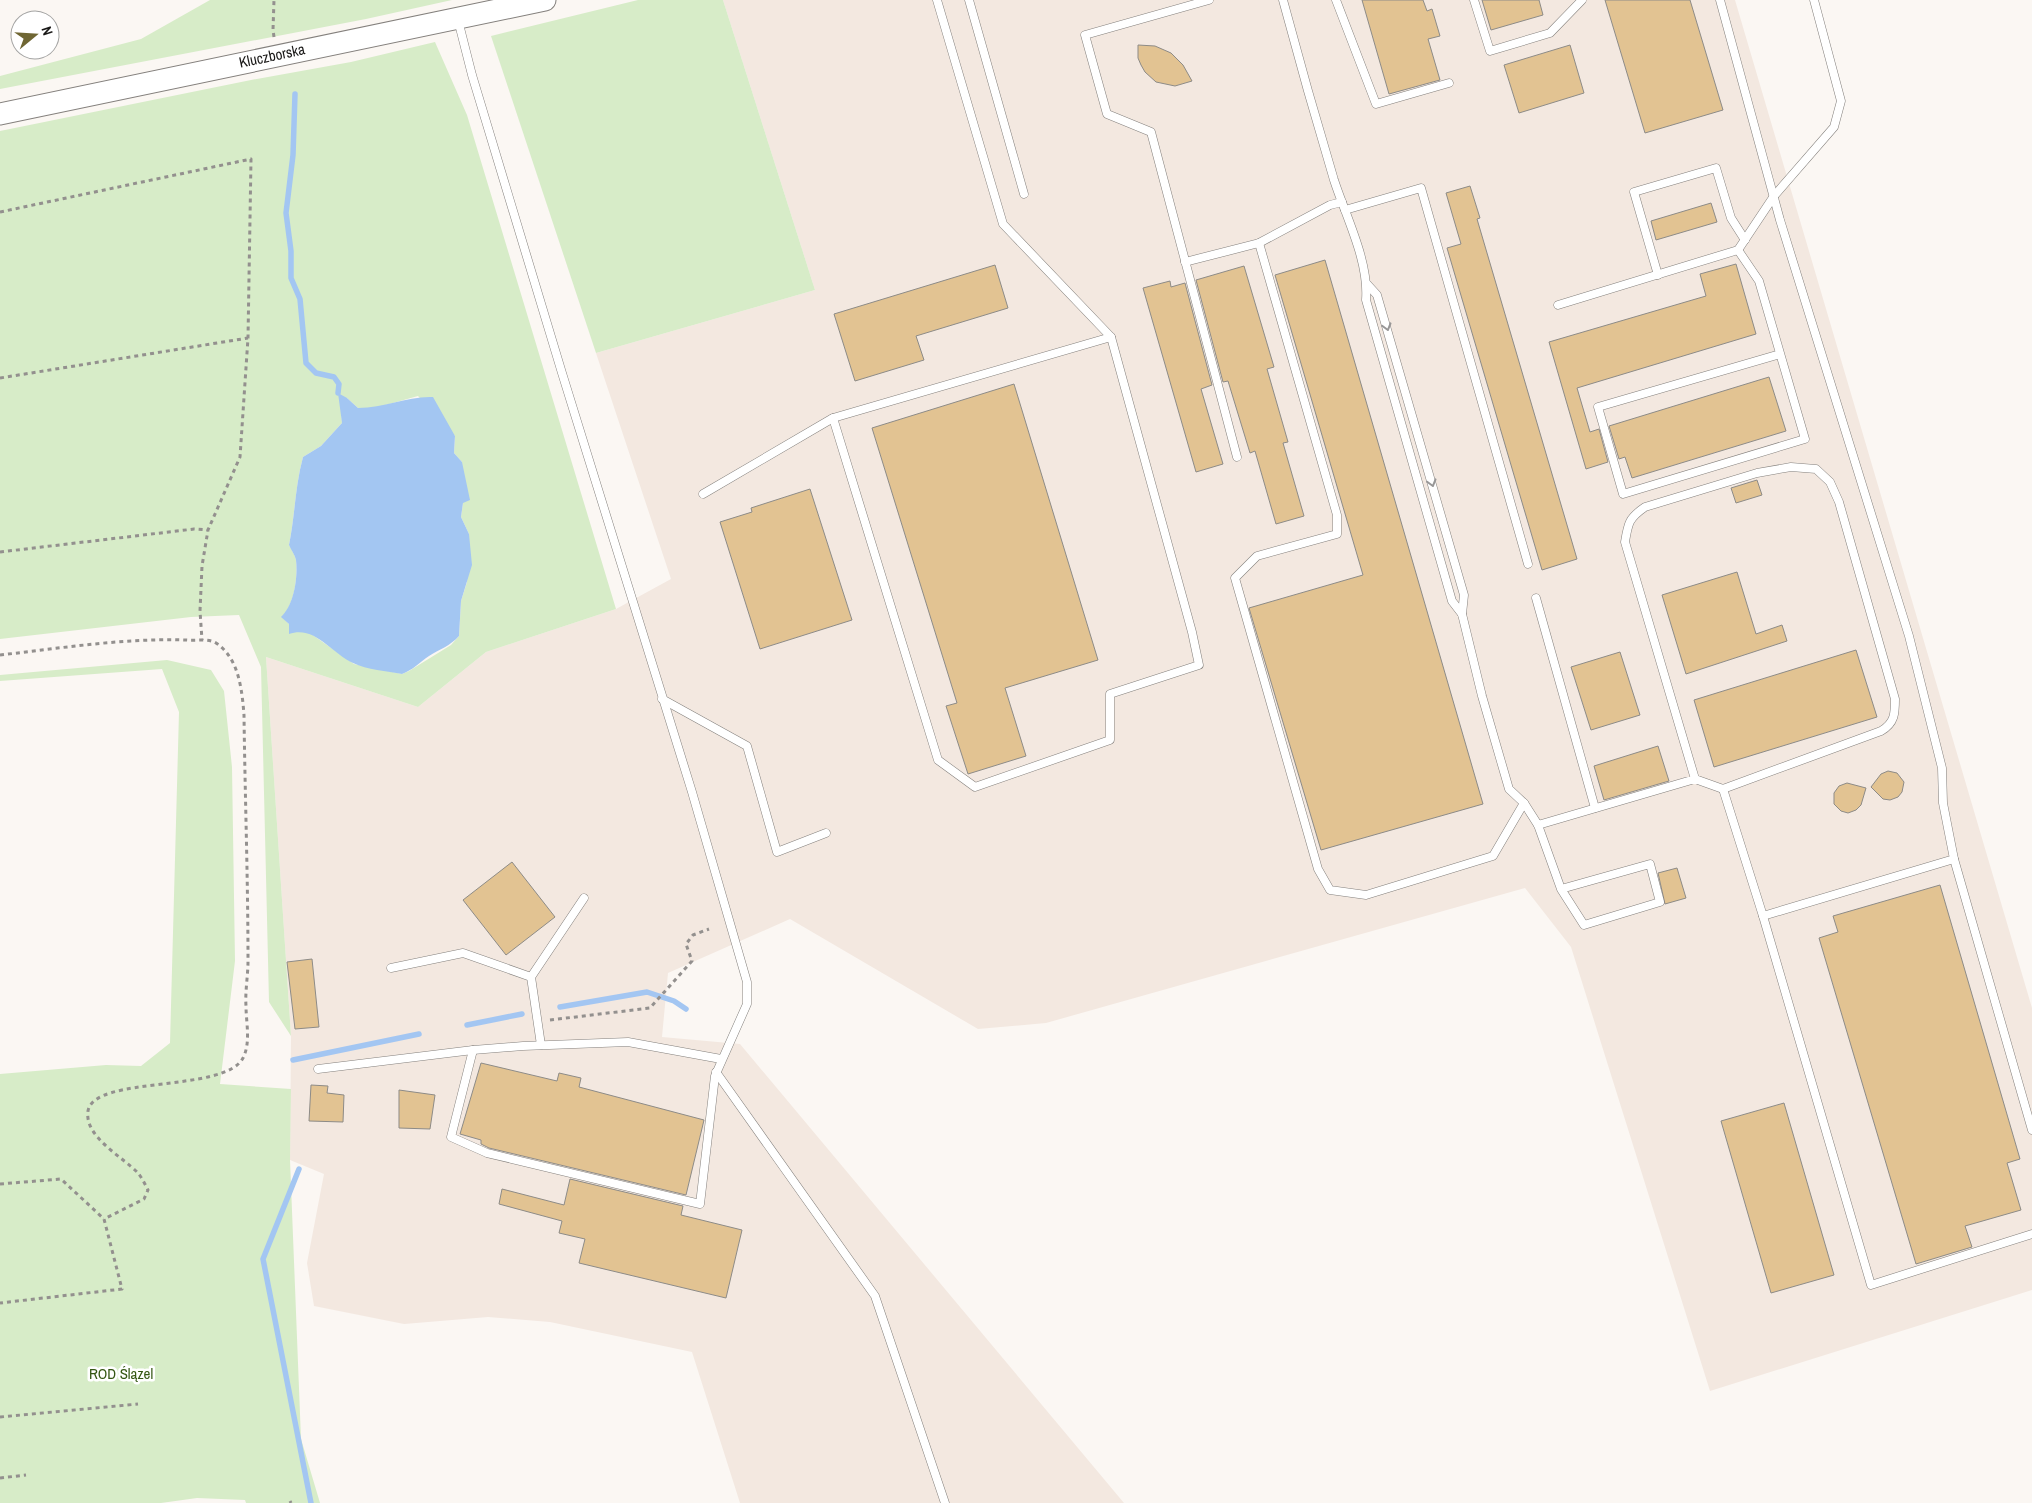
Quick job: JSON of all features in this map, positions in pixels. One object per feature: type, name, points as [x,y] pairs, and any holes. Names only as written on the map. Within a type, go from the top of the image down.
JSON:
[{"type":"street","name":"Kluczborska","points":[[0,114],[545,0]]},
{"type":"lane","points":[[834,418],[938,760],[975,787],[1110,740],[1110,694],[1199,665],[1192,632],[1111,337],[1004,224],[937,0]]},
{"type":"lane","points":[[969,0],[1024,194]]},
{"type":"lane","points":[[1209,0],[1085,36],[1107,114],[1151,132],[1237,457]]},
{"type":"lane","points":[[1283,0],[1368,284],[1377,295],[1464,595],[1462,614],[1482,696],[1509,789],[1524,803],[1538,825],[1561,889],[1584,925],[1660,902],[1650,864],[1561,889]]},
{"type":"lane","points":[[1336,0],[1376,104],[1449,83]]},
{"type":"lane","points":[[1474,0],[1490,51],[1550,33],[1582,0]]},
{"type":"lane","points":[[1720,0],[1774,196],[1909,636],[1942,768],[1943,803],[1954,859],[2032,1130]]},
{"type":"lane","points":[[1558,305],[1738,250],[1774,196],[1834,127],[1841,101],[1814,0]]},
{"type":"lane","points":[[458,18],[472,74],[692,792],[747,982],[747,1004],[716,1072],[700,1204],[487,1153],[452,1137],[473,1050]]},
{"type":"lane","points":[[1658,275],[1634,192],[1716,168],[1731,218],[1745,240]]},
{"type":"lane","points":[[1345,210],[1421,188],[1528,564]]},
{"type":"lane","points":[[1185,262],[1259,243],[1330,205],[1342,202]]},
{"type":"lane","points":[[1259,243],[1337,515],[1337,534],[1257,556],[1235,578],[1318,868],[1330,890],[1366,895],[1493,856],[1524,803]]},
{"type":"lane","points":[[1738,250],[1759,281],[1805,439],[1624,494],[1598,407],[1780,354]]},
{"type":"lane","points":[[1368,284],[1366,300],[1452,601],[1462,614]]},
{"type":"lane","points":[[703,494],[834,418],[1111,337]]},
{"type":"lane","points":[[1538,825],[1695,779],[1724,789],[1881,731],[1889,726],[1895,717],[1895,699],[1839,502],[1830,482],[1816,469],[1791,467],[1758,472],[1645,508],[1634,514],[1627,526],[1625,542],[1695,779]]},
{"type":"lane","points":[[1536,598],[1595,808]]},
{"type":"lane","points":[[662,699],[747,746],[777,852],[826,833]]},
{"type":"lane","points":[[1724,789],[1871,1285],[2032,1234]]},
{"type":"lane","points":[[1763,916],[1954,859]]},
{"type":"lane","points":[[541,1045],[531,977],[584,898]]},
{"type":"lane","points":[[391,968],[463,953],[531,977]]},
{"type":"lane","points":[[318,1069],[473,1050],[628,1042],[721,1059]]},
{"type":"lane","points":[[716,1072],[875,1296],[945,1503]]},
{"type":"path","points":[[273,30],[274,0]]},
{"type":"path","points":[[0,212],[251,159],[248,338],[240,457],[208,530],[202,566],[200,612],[202,640]]},
{"type":"path","points":[[0,378],[248,338]]},
{"type":"path","points":[[0,552],[194,529],[208,530]]},
{"type":"path","points":[[0,655],[146,640],[202,640],[214,642],[225,651],[235,666],[242,688],[248,962],[246,1006],[248,1040],[244,1057],[240,1064],[224,1073],[211,1077],[150,1085],[97,1099],[91,1105],[88,1110],[88,1118],[95,1134],[139,1174],[148,1190],[144,1198],[104,1219]]},
{"type":"path","points":[[552,1020],[650,1008],[692,961],[686,944],[692,935],[708,929]]},
{"type":"path","points":[[0,1184],[61,1179],[104,1219],[122,1289],[0,1303]]},
{"type":"path","points":[[0,1417],[138,1404]]},
{"type":"path","points":[[0,1478],[26,1475]]},
{"type":"shaded area","points":[[723,0],[1735,0],[2032,1008],[2032,1290],[1710,1391],[1571,947],[1525,888],[1046,1023],[978,1029],[790,919],[668,973],[662,1037],[740,1044],[1124,1503],[740,1503],[692,1352],[550,1322],[488,1317],[404,1324],[314,1306],[307,1263],[324,1174],[290,1160],[291,1036],[266,657],[418,707],[486,652],[616,609],[671,579],[596,353],[815,290]]},
{"type":"green space","points":[[210,0],[452,0],[366,19],[0,89],[0,76],[141,39]]},
{"type":"green space","points":[[638,0],[723,0],[815,290],[596,353],[491,36]]},
{"type":"green space","points":[[435,42],[467,115],[616,609],[486,652],[418,707],[266,657],[291,1036],[269,1002],[261,667],[239,615],[191,617],[0,639],[0,131],[251,80],[351,62]],"holes":[[[418,396],[455,436],[454,453],[462,462],[463,503],[461,517],[469,534],[467,582],[461,601],[459,636],[451,645],[402,674],[354,664],[307,631],[296,631],[282,617],[290,606],[296,583],[296,560],[289,545],[300,468],[303,457],[321,446],[342,423],[341,410],[347,398],[358,408],[375,408]]]},
{"type":"green space","name":"ROD Ślązel","points":[[167,660],[211,670],[224,691],[232,767],[235,961],[220,1084],[291,1089],[290,1160],[301,1439],[320,1503],[246,1503],[245,1500],[197,1498],[161,1503],[0,1503],[0,1074],[106,1065],[141,1066],[170,1043],[179,712],[162,669],[0,681],[0,675]]},
{"type":"water","points":[[338,393],[358,408],[414,398],[433,397],[455,436],[454,453],[462,462],[470,500],[463,503],[461,517],[469,534],[472,565],[461,601],[459,636],[402,674],[371,669],[353,663],[307,633],[289,634],[289,624],[281,617],[289,606],[296,583],[296,560],[289,545],[303,457],[321,446],[342,423]]},
{"type":"building","points":[[1362,0],[1423,0],[1427,11],[1432,9],[1440,36],[1428,39],[1440,80],[1389,94]]},
{"type":"building","points":[[1482,0],[1539,0],[1543,15],[1491,30]]},
{"type":"building","points":[[1605,0],[1690,0],[1723,110],[1645,133]]},
{"type":"building","points":[[1138,45],[1155,46],[1171,53],[1183,65],[1192,81],[1175,86],[1156,82],[1145,72],[1141,65],[1138,58]]},
{"type":"building","points":[[1570,45],[1584,93],[1519,113],[1504,65]]},
{"type":"building","points":[[1470,186],[1480,218],[1477,219],[1577,559],[1542,570],[1447,248],[1461,244],[1446,193]]},
{"type":"building","points":[[1711,203],[1717,222],[1656,240],[1651,221]]},
{"type":"building","points":[[1325,260],[1483,804],[1321,850],[1249,608],[1363,575],[1275,275]]},
{"type":"building","points":[[1736,264],[1756,334],[1577,388],[1590,432],[1599,429],[1608,462],[1586,469],[1549,342],[1706,296],[1700,274]]},
{"type":"building","points":[[995,265],[1008,308],[916,336],[924,360],[855,381],[834,314]]},
{"type":"building","points":[[1244,266],[1274,367],[1267,369],[1288,442],[1283,443],[1304,516],[1276,524],[1255,451],[1250,453],[1228,381],[1223,382],[1196,280]]},
{"type":"building","points":[[1170,281],[1171,287],[1185,283],[1212,385],[1201,389],[1223,464],[1196,472],[1143,288]]},
{"type":"building","points":[[1769,377],[1786,431],[1632,478],[1625,457],[1619,459],[1609,426]]},
{"type":"building","points":[[1014,384],[1098,660],[1005,688],[1026,756],[968,774],[946,706],[957,703],[872,428]]},
{"type":"building","points":[[1757,480],[1762,495],[1736,503],[1731,488]]},
{"type":"building","points":[[810,489],[852,620],[760,649],[720,522],[752,512],[751,508]]},
{"type":"building","points":[[1737,572],[1756,634],[1782,625],[1787,641],[1686,674],[1662,595]]},
{"type":"building","points":[[1856,650],[1877,717],[1714,767],[1694,700]]},
{"type":"building","points":[[1620,652],[1640,715],[1591,730],[1571,667]]},
{"type":"building","points":[[1658,746],[1669,781],[1604,800],[1594,766]]},
{"type":"building","points":[[1888,771],[1897,773],[1904,782],[1902,792],[1898,797],[1890,800],[1883,799],[1871,787],[1881,774]]},
{"type":"building","points":[[1847,783],[1866,788],[1861,805],[1856,810],[1848,813],[1841,811],[1834,804],[1834,793],[1839,786]]},
{"type":"building","points":[[512,862],[555,917],[506,955],[463,900]]},
{"type":"building","points":[[1677,868],[1686,898],[1665,904],[1658,873]]},
{"type":"building","points":[[1940,885],[2020,1159],[2007,1163],[2021,1210],[1965,1226],[1972,1247],[1916,1264],[1819,938],[1838,932],[1833,916]]},
{"type":"building","points":[[312,959],[319,1027],[295,1029],[287,962]]},
{"type":"building","points":[[481,1063],[557,1081],[559,1073],[581,1078],[579,1087],[704,1120],[686,1195],[489,1148],[481,1144],[481,1140],[460,1134]]},
{"type":"building","points":[[311,1085],[328,1086],[327,1093],[344,1095],[343,1122],[309,1121]]},
{"type":"building","points":[[399,1090],[435,1095],[430,1129],[399,1128]]},
{"type":"building","points":[[1784,1103],[1834,1275],[1771,1293],[1721,1121]]},
{"type":"building","points":[[570,1179],[683,1206],[681,1215],[742,1230],[726,1298],[579,1263],[585,1239],[559,1233],[562,1221],[499,1204],[502,1189],[564,1205]]},
{"type":"waterway","points":[[295,94],[293,155],[286,213],[291,251],[291,278],[300,299],[306,363],[316,373],[334,377],[339,384],[338,393]]},
{"type":"waterway","points":[[560,1007],[647,992],[674,1001],[686,1009]]},
{"type":"waterway","points":[[467,1025],[522,1014]]},
{"type":"waterway","points":[[293,1060],[419,1034]]},
{"type":"waterway","points":[[299,1169],[263,1259],[311,1503]]}]
